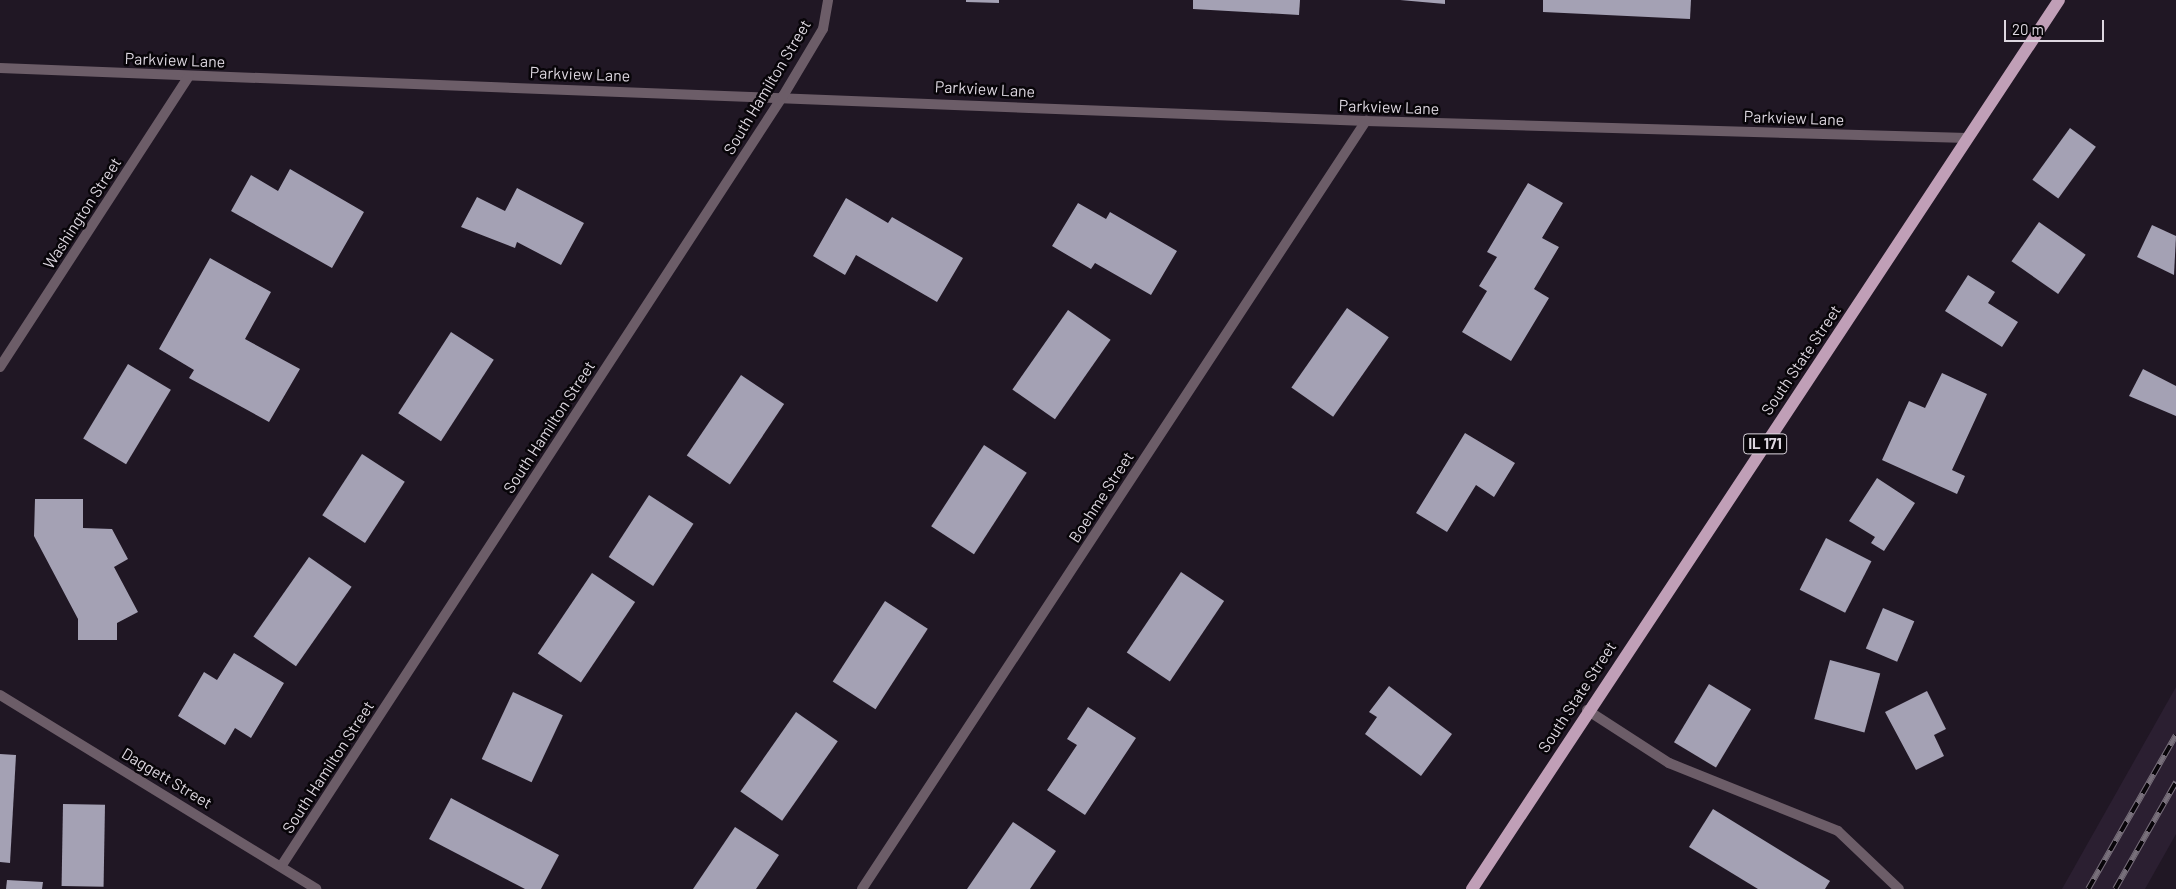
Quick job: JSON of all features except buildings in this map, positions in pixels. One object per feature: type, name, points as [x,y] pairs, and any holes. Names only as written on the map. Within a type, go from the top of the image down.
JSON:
[{"type":"main road","name":"South State Street","points":[[1472,889],[1587,710],[2059,0]]},
{"type":"street","name":"South Hamilton Street","points":[[282,865],[783,96],[823,29],[828,0]]},
{"type":"street","name":"Parkview Lane","points":[[0,68],[783,96],[1366,121],[1968,138]]},
{"type":"street","name":"Washington Street","points":[[0,367],[189,76]]},
{"type":"street","name":"Boehme Street","points":[[862,889],[1366,121]]},
{"type":"street","name":"Daggett Street","points":[[0,695],[282,865],[316,889]]},
{"type":"street","points":[[1587,710],[1669,763],[1838,831],[1899,889]]},
{"type":"shaded area","points":[[2176,687],[2176,834],[2145,889],[2062,889]]},
{"type":"railway","points":[[2088,889],[2176,735]]},
{"type":"railway","points":[[2115,889],[2176,782]]}]
